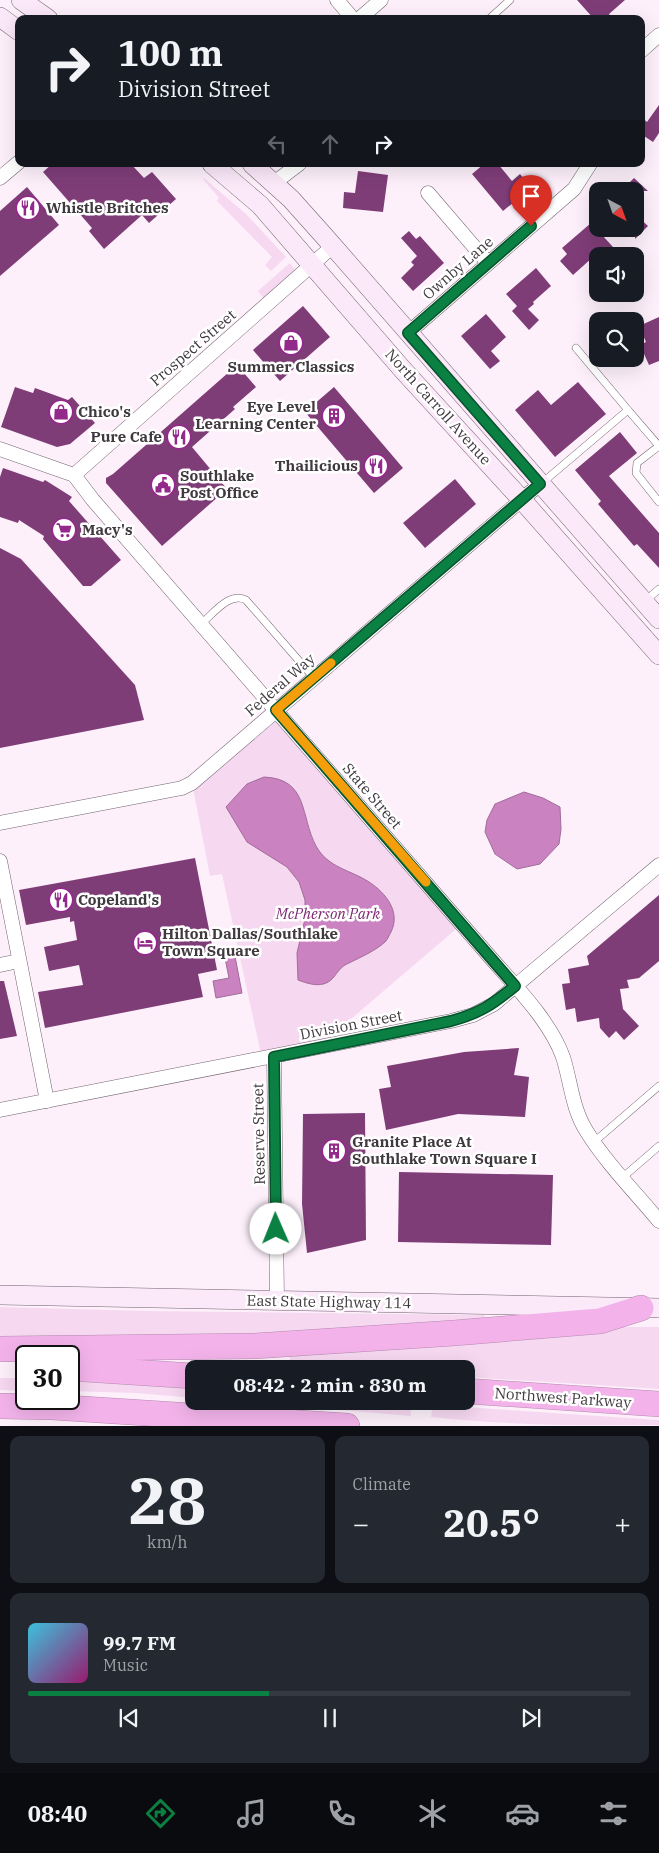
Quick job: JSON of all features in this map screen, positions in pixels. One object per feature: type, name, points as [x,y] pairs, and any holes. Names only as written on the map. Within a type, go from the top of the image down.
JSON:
[{"type":"highway","points":[[0,1349],[255,1346],[600,1321],[650,1308]]},
{"type":"highway","points":[[0,1364],[15,1365]]},
{"type":"highway","points":[[80,1369],[185,1375]]},
{"type":"highway","name":"Northwest Parkway","points":[[475,1392],[659,1404]]},
{"type":"highway","points":[[0,1406],[52,1407],[347,1426]]},
{"type":"main road","points":[[21,0],[42,15]]},
{"type":"main road","points":[[0,17],[15,28]]},
{"type":"main road","name":"North Carroll Avenue","points":[[216,167],[260,205],[403,370],[522,500],[659,655]]},
{"type":"main road","name":"North Carroll Avenue","points":[[255,167],[291,199],[333,246],[659,619]]},
{"type":"main road","name":"East State Highway 114","points":[[0,1295],[650,1308]]},
{"type":"street","points":[[337,0],[350,15]]},
{"type":"street","points":[[364,15],[381,0]]},
{"type":"street","points":[[645,47],[659,35]]},
{"type":"street","points":[[0,178],[15,165]]},
{"type":"street","points":[[274,183],[294,167]]},
{"type":"street","name":"Ownby Lane","points":[[408,333],[574,189],[588,167]]},
{"type":"street","points":[[428,193],[488,263]]},
{"type":"street","name":"Prospect Street","points":[[74,475],[333,246]]},
{"type":"street","points":[[0,449],[74,475]]},
{"type":"street","name":"State Street","points":[[74,475],[93,500],[541,1018],[563,1056],[576,1108],[586,1131],[622,1178],[659,1221]]},
{"type":"street","name":"Federal Way","points":[[0,823],[182,788],[192,783],[540,484]]},
{"type":"street","points":[[0,861],[47,1101]]},
{"type":"street","name":"Division Street","points":[[0,1110],[473,1016],[494,1004],[659,865]]},
{"type":"street","points":[[0,965],[19,961]]},
{"type":"street","name":"Reserve Street","points":[[274,1057],[277,1301]]},
{"type":"lane","points":[[493,15],[510,0]]},
{"type":"lane","points":[[576,348],[659,446],[637,463],[636,472],[659,502]]},
{"type":"lane","points":[[540,484],[628,410]]},
{"type":"lane","points":[[644,602],[659,589]]},
{"type":"lane","points":[[201,624],[231,599],[237,596],[242,597],[314,678]]},
{"type":"lane","points":[[594,1142],[659,1086]]},
{"type":"lane","points":[[622,1178],[659,1146]]},
{"type":"green space","points":[[204,178],[246,214],[286,257],[271,271],[265,265],[272,257],[217,201],[219,198]]},
{"type":"green space","points":[[290,263],[295,270],[264,299],[258,291]]},
{"type":"green space","name":"McPherson Park","points":[[276,710],[462,924],[317,1048],[262,1059],[222,874],[210,876],[192,783]]},
{"type":"green space","points":[[0,1307],[146,1311],[485,1315],[483,1323],[291,1336],[0,1340]]},
{"type":"green space","points":[[620,1327],[659,1327],[659,1389],[475,1378],[475,1360],[290,1360],[289,1347]]},
{"type":"green space","points":[[0,1378],[15,1378],[15,1391],[0,1390]]},
{"type":"green space","points":[[80,1380],[185,1385],[185,1397],[80,1391]]},
{"type":"green space","points":[[475,1408],[659,1420],[659,1425],[488,1422],[431,1417],[432,1410],[475,1410]]},
{"type":"green space","points":[[342,1410],[410,1410],[411,1416]]},
{"type":"shaded area","points":[[264,777],[278,779],[289,784],[301,801],[311,835],[321,853],[333,864],[375,886],[386,897],[393,910],[394,925],[387,940],[372,951],[344,966],[325,984],[311,984],[298,980],[297,953],[305,919],[305,900],[299,882],[287,867],[247,842],[226,807],[247,784]]},
{"type":"shaded area","points":[[524,792],[543,798],[560,807],[561,829],[559,844],[540,864],[517,869],[495,854],[485,832],[487,820],[495,804]]},
{"type":"shaded area","points":[[234,951],[242,993],[216,998],[213,981],[229,978],[224,953]]},
{"type":"building","points":[[577,0],[625,0],[610,15],[590,15]]},
{"type":"building","points":[[659,105],[659,133],[653,142],[645,137],[645,120],[647,122]]},
{"type":"building","points":[[49,167],[134,167],[144,178],[152,172],[176,199],[149,223],[142,215],[104,249],[89,231],[92,228],[43,172]]},
{"type":"building","points":[[480,167],[500,167],[512,181],[520,174],[531,188],[503,211],[472,174]]},
{"type":"building","points":[[358,171],[388,175],[383,212],[343,208],[344,192],[355,193]]},
{"type":"building","points":[[634,178],[638,182],[630,182]]},
{"type":"building","points":[[27,187],[59,225],[0,276],[0,211]]},
{"type":"building","points":[[589,225],[589,238],[605,238],[613,247],[589,247],[589,261],[573,275],[560,261],[567,254],[562,248]]},
{"type":"building","points":[[409,231],[416,239],[420,236],[444,263],[413,291],[401,278],[414,265],[411,262],[417,256],[401,238]]},
{"type":"building","points":[[536,268],[551,286],[528,309],[539,320],[529,330],[512,311],[517,306],[506,294]]},
{"type":"building","name":"Summer Classics","points":[[303,306],[330,337],[280,381],[253,350]]},
{"type":"building","points":[[486,314],[506,337],[491,351],[500,361],[490,369],[461,336]]},
{"type":"building","points":[[659,317],[659,361],[649,365],[644,354],[644,343],[646,342],[644,324]]},
{"type":"building","name":"Southlake Post Office","points":[[237,365],[256,387],[233,407],[235,409],[192,447],[227,489],[162,546],[106,483],[106,478],[113,474]]},
{"type":"building","points":[[578,382],[606,414],[555,457],[515,410],[538,390],[551,405]]},
{"type":"building","name":"Chico's","points":[[15,387],[33,393],[35,388],[68,400],[72,397],[95,423],[70,444],[57,447],[1,427]]},
{"type":"building","points":[[334,387],[403,468],[374,493],[305,412]]},
{"type":"building","points":[[620,432],[637,453],[609,476],[659,533],[659,568],[637,544],[634,546],[598,504],[601,501],[575,470]]},
{"type":"building","name":"Macy's","points":[[3,468],[43,482],[45,480],[72,497],[69,501],[121,560],[91,586],[83,586],[43,539],[44,536],[19,520],[18,523],[0,517],[0,477]]},
{"type":"building","points":[[455,479],[476,504],[425,548],[403,523]]},
{"type":"building","points":[[0,548],[21,559],[135,685],[144,720],[0,748]]},
{"type":"building","name":"Hilton Dallas/Southlake Town Square","points":[[195,858],[217,970],[198,974],[203,997],[45,1028],[38,992],[83,985],[79,965],[49,971],[44,947],[77,940],[74,921],[70,922],[70,917],[26,925],[19,890]]},
{"type":"building","points":[[659,895],[659,961],[639,978],[627,980],[629,988],[620,989],[623,1009],[639,1026],[624,1040],[616,1031],[609,1038],[600,1028],[599,1018],[577,1022],[575,1008],[566,1010],[562,984],[570,983],[568,969],[589,965],[587,956]]},
{"type":"building","points":[[0,981],[4,981],[17,1036],[0,1039]]},
{"type":"building","points":[[519,1048],[514,1075],[529,1077],[525,1117],[458,1114],[386,1130],[379,1089],[391,1087],[387,1066],[464,1052]]},
{"type":"building","name":"Granite Place At Southlake Town Square I","points":[[365,1113],[366,1240],[307,1253],[302,1204],[303,1114]]},
{"type":"building","points":[[399,1172],[553,1175],[551,1245],[398,1242]]},
{"type":"slow traffic","points":[[331,663],[276,710],[426,882]]},
{"type":"place","name":"Whistle Britches","points":[[28,208]]},
{"type":"place","name":"Summer Classics","points":[[291,343]]},
{"type":"place","name":"Chico's","points":[[61,412]]},
{"type":"place","name":"Eye Level Learning Center","points":[[334,416]]},
{"type":"place","name":"Pure Cafe","points":[[179,437]]},
{"type":"place","name":"Thailicious","points":[[376,466]]},
{"type":"place","name":"Southlake Post Office","points":[[163,485]]},
{"type":"place","name":"Macy's","points":[[64,530]]},
{"type":"place","name":"Copeland's","points":[[61,900]]},
{"type":"place","name":"Hilton Dallas/Southlake Town Square","points":[[145,943]]},
{"type":"place","name":"Granite Place At Southlake Town Square I","points":[[334,1151]]},
{"type":"route","points":[[276,1229],[274,1057],[473,1016],[494,1004],[515,986],[276,710],[540,484],[408,333],[531,226]]}]
